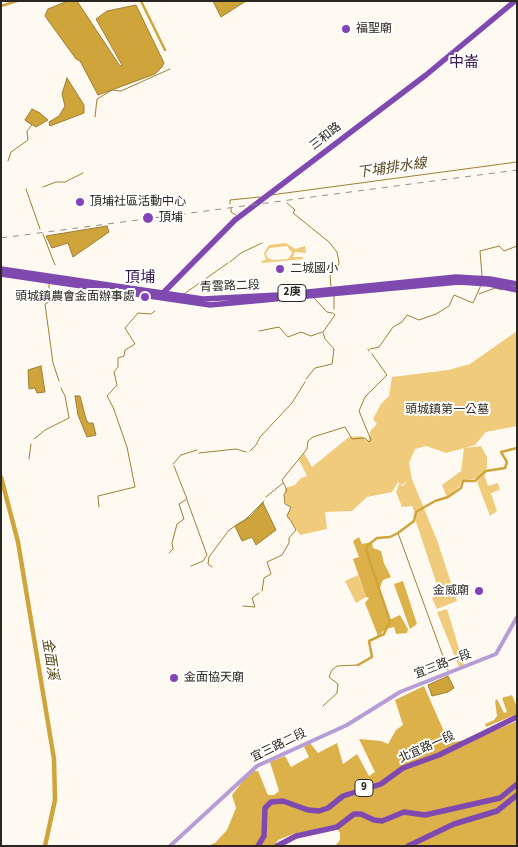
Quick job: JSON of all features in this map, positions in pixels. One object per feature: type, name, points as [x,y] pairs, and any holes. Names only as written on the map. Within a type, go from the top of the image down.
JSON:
[{"type":"main road","name":"三和路","points":[[160,296],[235,220],[426,75],[515,1]]},
{"type":"main road","name":"青雲路二段","points":[[1,269],[210,305],[278,295],[479,280],[490,281]]},
{"type":"main road","name":"青雲路二段","points":[[1,274],[160,296]]},
{"type":"main road","name":"2庚","points":[[490,281],[517,284]]},
{"type":"main road","name":"2庚","points":[[490,281],[517,290]]},
{"type":"main road","name":"北宜路一段","points":[[258,846],[264,836],[265,808],[271,802],[283,801],[308,810],[319,811],[328,808],[343,796],[381,784],[403,768],[439,755],[499,725],[517,719]]},
{"type":"main road","name":"9","points":[[277,846],[296,836],[337,826],[354,814],[361,814],[374,820],[382,821],[404,812],[425,815],[500,798],[517,784]]},
{"type":"main road","points":[[408,846],[454,824],[497,811],[517,795]]},
{"type":"street","name":"宜三路一段","points":[[362,718],[400,692],[496,654],[517,617]]},
{"type":"street","name":"宜三路二段","points":[[170,846],[253,769],[362,718]]},
{"type":"green space","points":[[286,243],[295,249],[305,246],[306,253],[295,252],[293,257],[303,257],[303,259],[262,263],[261,261],[266,260],[264,253],[269,245]],"holes":[[[287,246],[292,253],[288,259],[272,260],[267,257],[266,253],[270,248]]]},
{"type":"green space","name":"頭城鎮第一公墓","points":[[517,331],[517,426],[486,432],[475,445],[446,453],[426,446],[415,449],[409,463],[412,479],[437,540],[457,601],[437,609],[432,598],[440,594],[416,522],[416,515],[412,506],[402,507],[396,492],[399,484],[402,486],[408,481],[401,485],[398,482],[392,492],[367,497],[352,511],[325,512],[327,529],[300,535],[287,516],[291,507],[285,503],[285,488],[295,485],[301,478],[307,476],[299,460],[304,453],[312,467],[349,437],[362,436],[368,442],[371,430],[377,424],[373,419],[381,404],[389,396],[392,377],[448,370],[470,364]]},
{"type":"green space","points":[[481,446],[487,457],[487,468],[478,478],[461,481],[460,486],[447,497],[442,485],[461,471],[464,448]]},
{"type":"green space","points":[[484,474],[488,486],[498,483],[500,490],[491,493],[497,511],[490,516],[477,482]]},
{"type":"green space","points":[[358,575],[366,597],[356,603],[345,581]]},
{"type":"green space","points":[[447,609],[464,665],[459,667],[437,612]]},
{"type":"shaded area","points":[[68,1],[77,1],[120,66],[122,65],[96,19],[107,11],[136,5],[164,63],[162,67],[155,74],[98,95],[80,61],[76,59],[45,16],[48,9]]},
{"type":"shaded area","points":[[213,1],[246,1],[221,17]]},
{"type":"shaded area","points":[[67,78],[84,105],[84,113],[50,126],[49,122],[59,116],[65,106],[62,94]]},
{"type":"shaded area","points":[[32,109],[48,120],[36,127],[25,120]]},
{"type":"shaded area","points":[[107,226],[109,232],[73,257],[68,243],[52,248],[46,236]]},
{"type":"shaded area","points":[[41,366],[45,392],[37,393],[35,388],[29,389],[28,370]]},
{"type":"shaded area","points":[[75,396],[80,396],[86,419],[88,423],[93,423],[96,435],[87,437],[78,415]]},
{"type":"shaded area","points":[[263,503],[276,530],[256,545],[252,537],[242,541],[235,526],[250,517]]},
{"type":"shaded area","points":[[359,537],[362,544],[372,542],[373,548],[381,551],[384,563],[391,577],[383,580],[379,590],[381,597],[389,620],[400,615],[408,629],[407,633],[396,634],[394,627],[386,629],[378,636],[365,603],[369,598],[366,597],[353,559],[359,557],[353,541]]},
{"type":"shaded area","points":[[403,581],[417,624],[410,629],[394,584]]},
{"type":"shaded area","points":[[448,676],[454,688],[448,692],[432,696],[428,685]]},
{"type":"shaded area","points":[[424,686],[449,743],[480,737],[517,721],[517,846],[335,846],[340,840],[340,833],[334,825],[293,834],[278,840],[274,846],[207,846],[215,843],[227,830],[236,808],[232,795],[251,771],[258,771],[268,795],[274,795],[279,791],[270,762],[285,756],[291,767],[309,757],[304,747],[310,743],[318,753],[337,743],[343,764],[357,754],[369,776],[375,772],[359,739],[381,741],[388,744],[396,730],[403,725],[395,700]]},
{"type":"shaded area","points":[[512,695],[517,707],[517,714],[486,727],[485,724],[494,720],[497,716],[495,701],[497,699],[504,713],[507,712],[502,698]]},
{"type":"waterway","points":[[1,6],[17,1]]},
{"type":"waterway","points":[[141,1],[165,50]]},
{"type":"waterway","points":[[95,117],[97,99],[112,90],[121,91],[170,69]]},
{"type":"waterway","points":[[8,161],[11,152],[28,140],[27,131],[32,125],[25,120]]},
{"type":"waterway","name":"下埔排水線","points":[[271,195],[517,162]]},
{"type":"waterway","points":[[43,187],[56,182],[65,182],[83,173]]},
{"type":"waterway","points":[[26,189],[40,229]]},
{"type":"waterway","name":"下埔排水線","points":[[230,204],[230,200],[260,197]]},
{"type":"waterway","points":[[287,203],[295,210],[293,213],[329,242],[337,252],[339,262],[338,267],[330,276],[331,286]]},
{"type":"waterway","name":"下埔排水線","points":[[231,208],[231,212],[236,215]]},
{"type":"waterway","points":[[43,234],[55,265]]},
{"type":"waterway","points":[[230,262],[241,253],[262,243]]},
{"type":"waterway","points":[[482,276],[480,251],[499,246],[504,251],[517,246]]},
{"type":"waterway","points":[[184,294],[228,263]]},
{"type":"waterway","points":[[49,284],[49,302],[45,304],[53,363],[59,381]]},
{"type":"waterway","points":[[370,349],[379,347],[393,327],[402,322],[407,315],[419,320],[436,314],[449,306],[454,295],[473,303],[481,285]]},
{"type":"waterway","points":[[479,294],[495,288],[502,290]]},
{"type":"waterway","points":[[334,296],[334,309]]},
{"type":"waterway","points":[[314,298],[327,312],[332,313]]},
{"type":"waterway","points":[[99,507],[98,496],[135,487],[127,447],[113,407],[107,396],[117,385],[114,372],[118,367],[118,358],[124,356],[125,350],[135,344],[125,328],[138,313],[151,314],[155,311]]},
{"type":"waterway","points":[[306,379],[315,368],[332,364],[334,349],[325,339],[323,332],[335,315],[333,313]]},
{"type":"waterway","points":[[259,331],[279,327],[288,337],[301,332],[311,336],[322,332]]},
{"type":"waterway","points":[[290,520],[287,516],[291,507],[285,504],[284,494],[287,490],[282,480],[307,449],[308,441],[313,437],[345,427],[352,439],[365,438],[369,442],[371,440],[359,411],[365,397],[387,375],[372,354]]},
{"type":"waterway","points":[[250,451],[260,437],[292,403],[305,382]]},
{"type":"waterway","points":[[34,439],[45,430],[69,418],[65,396],[61,388]]},
{"type":"waterway","points":[[29,459],[31,444]]},
{"type":"waterway","points":[[358,665],[372,657],[369,641],[384,634],[390,621],[366,549],[368,545],[377,538],[390,537],[398,533],[414,521],[416,512],[435,501],[448,497],[461,488],[463,481],[475,481],[486,471],[505,468],[507,462],[501,452],[517,448]]},
{"type":"waterway","points":[[199,453],[236,449],[246,452]]},
{"type":"waterway","points":[[173,464],[181,455],[197,450]]},
{"type":"waterway","points":[[169,553],[173,549],[172,543],[177,524],[184,519],[179,504],[187,499],[174,466]]},
{"type":"waterway","name":"金面溪","points":[[1,477],[18,542],[54,759],[55,800],[45,846]]},
{"type":"waterway","points":[[266,497],[283,483]]},
{"type":"waterway","points":[[187,500],[207,555],[203,561],[191,566]]},
{"type":"waterway","points":[[212,567],[208,564],[209,557],[229,530],[246,519],[264,501]]},
{"type":"waterway","points":[[262,591],[264,578],[271,574],[267,562],[282,555],[289,543],[289,538],[296,530],[291,521]]},
{"type":"waterway","points":[[398,533],[448,670]]},
{"type":"waterway","points":[[243,606],[255,607],[252,598],[259,593]]},
{"type":"waterway","points":[[323,706],[337,693],[338,684],[329,677],[332,670],[337,666],[358,665]]},
{"type":"railway","points":[[1,238],[517,170]]},
{"type":"place","name":"福聖廟","points":[[346,29]]},
{"type":"place","name":"頂埔社區活動中心","points":[[80,202]]},
{"type":"place","name":"頂埔","points":[[148,218]]},
{"type":"place","name":"二城國小","points":[[280,269]]},
{"type":"place","name":"頭城鎮農會金面辦事處","points":[[145,297]]},
{"type":"place","name":"金威廟","points":[[479,591]]},
{"type":"place","name":"金面協天廟","points":[[174,678]]},
{"type":"district","name":"中崙","points":[[464,64]]},
{"type":"district","name":"頂埔","points":[[140,279]]}]
